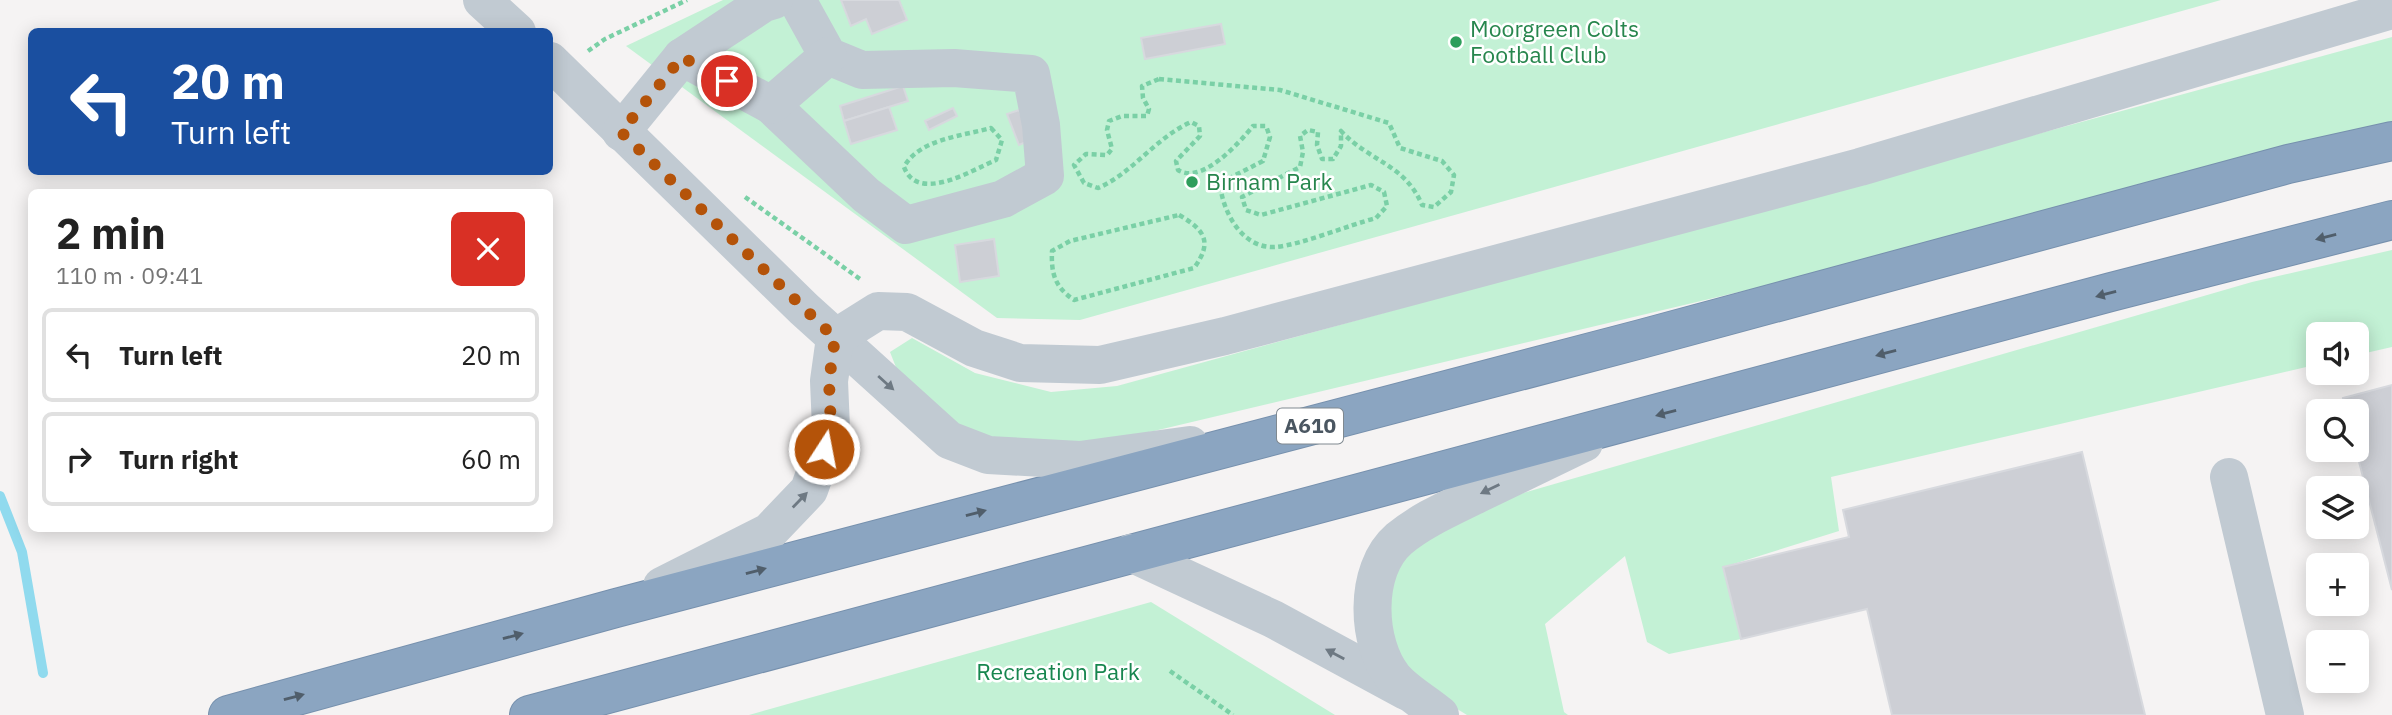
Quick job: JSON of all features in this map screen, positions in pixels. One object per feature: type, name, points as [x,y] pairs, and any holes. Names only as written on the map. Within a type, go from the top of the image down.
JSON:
[{"type":"highway","name":"A610","points":[[228,715],[616,608],[1269,437],[2288,163],[2392,141]]},
{"type":"highway","points":[[529,715],[1131,553],[1617,427],[2111,292],[2392,220]]},
{"type":"lane","points":[[482,0],[513,28]]},
{"type":"lane","points":[[621,132],[682,57],[764,3],[774,0]]},
{"type":"lane","points":[[682,57],[771,105],[866,195],[906,225],[1003,199],[1045,176],[1041,125],[1031,74],[954,68],[862,70],[828,56],[797,0]]},
{"type":"lane","points":[[616,608],[769,532],[809,490],[831,428],[829,381],[835,338],[878,311],[907,312],[974,348],[1020,363],[1100,365],[1238,332],[1860,167],[2392,10]]},
{"type":"lane","points":[[771,105],[828,56]]},
{"type":"lane","points":[[555,66],[835,338],[949,440],[988,455],[1080,460],[1155,448],[1269,437]]},
{"type":"lane","points":[[1429,706],[1394,677],[1371,619],[1373,590],[1381,564],[1397,541],[1432,517],[1617,427]]},
{"type":"lane","points":[[2229,477],[2285,715]]},
{"type":"lane","points":[[1131,553],[1273,619],[1429,706]]},
{"type":"path","points":[[555,66],[687,0]]},
{"type":"path","points":[[1159,79],[1280,90],[1389,123],[1399,148],[1442,161],[1454,174],[1451,192],[1434,207],[1422,205],[1413,185],[1398,170],[1354,145],[1341,131],[1341,146],[1333,159],[1322,159],[1317,145],[1318,132],[1308,130],[1300,136],[1303,152],[1300,167],[1242,197],[1246,210],[1261,215],[1371,185],[1384,192],[1387,206],[1376,218],[1274,247],[1245,237],[1222,200],[1220,183],[1263,161],[1270,137],[1266,126],[1254,126],[1221,159],[1196,173],[1185,174],[1178,170],[1176,161],[1200,136],[1199,126],[1191,122],[1177,128],[1114,181],[1098,188],[1084,183],[1077,176],[1074,165],[1086,154],[1107,155],[1112,149],[1107,130],[1110,121],[1122,116],[1147,116],[1149,109],[1143,98],[1142,86],[1159,79]]},
{"type":"path","points":[[991,128],[1002,140],[996,160],[937,184],[918,184],[908,176],[904,167],[911,155],[937,142],[991,128]]},
{"type":"path","points":[[736,190],[861,279]]},
{"type":"path","points":[[1179,215],[1198,226],[1205,241],[1203,256],[1194,268],[1074,300],[1060,290],[1051,271],[1052,251],[1070,241],[1179,215]]},
{"type":"path","points":[[1170,671],[1233,715]]},
{"type":"green space","name":"Birnam Park","points":[[723,0],[2221,0],[1080,320],[997,318],[626,46]]},
{"type":"green space","points":[[2392,37],[2392,126],[1995,231],[1154,431],[1052,450],[970,436],[901,380],[890,352],[912,338],[975,373],[1051,392],[1117,386]]},
{"type":"green space","points":[[2392,250],[2392,347],[2369,352],[2369,322],[2306,322],[2306,367],[1831,477],[1839,531],[1724,567],[1741,639],[1669,654],[1647,642],[1625,556],[1545,624],[1564,712],[1568,715],[1467,715],[1426,690],[1397,653],[1384,615],[1396,555],[1461,511],[2252,282]]},
{"type":"green space","name":"Recreation Park","points":[[1151,602],[1335,715],[749,715]]},
{"type":"building","points":[[841,0],[899,0],[907,20],[872,34],[866,19],[851,26]]},
{"type":"building","points":[[1221,24],[1225,44],[1145,59],[1141,38]]},
{"type":"building","points":[[903,86],[908,101],[844,121],[840,106]]},
{"type":"building","points":[[889,107],[897,130],[851,144],[844,121]]},
{"type":"building","points":[[953,108],[957,116],[929,130],[925,121]]},
{"type":"building","points":[[1019,110],[1031,140],[1019,145],[1007,114]]},
{"type":"building","points":[[994,239],[999,276],[960,282],[955,245]]},
{"type":"building","points":[[2392,385],[2392,590],[2369,501],[2369,476],[2363,476],[2359,462],[2369,462],[2369,399],[2343,398]]},
{"type":"building","points":[[2082,452],[2145,715],[1892,715],[1867,609],[1741,639],[1723,567],[1849,537],[1843,510]]},
{"type":"waterway","points":[[0,496],[22,552],[43,673]]},
{"type":"place","name":"Moorgreen Colts Football Club","points":[[1456,42]]},
{"type":"place","name":"Birnam Park","points":[[1192,182]]},
{"type":"route","points":[[727,81],[682,57],[621,132],[835,338],[829,381],[831,428],[824,449]]}]
